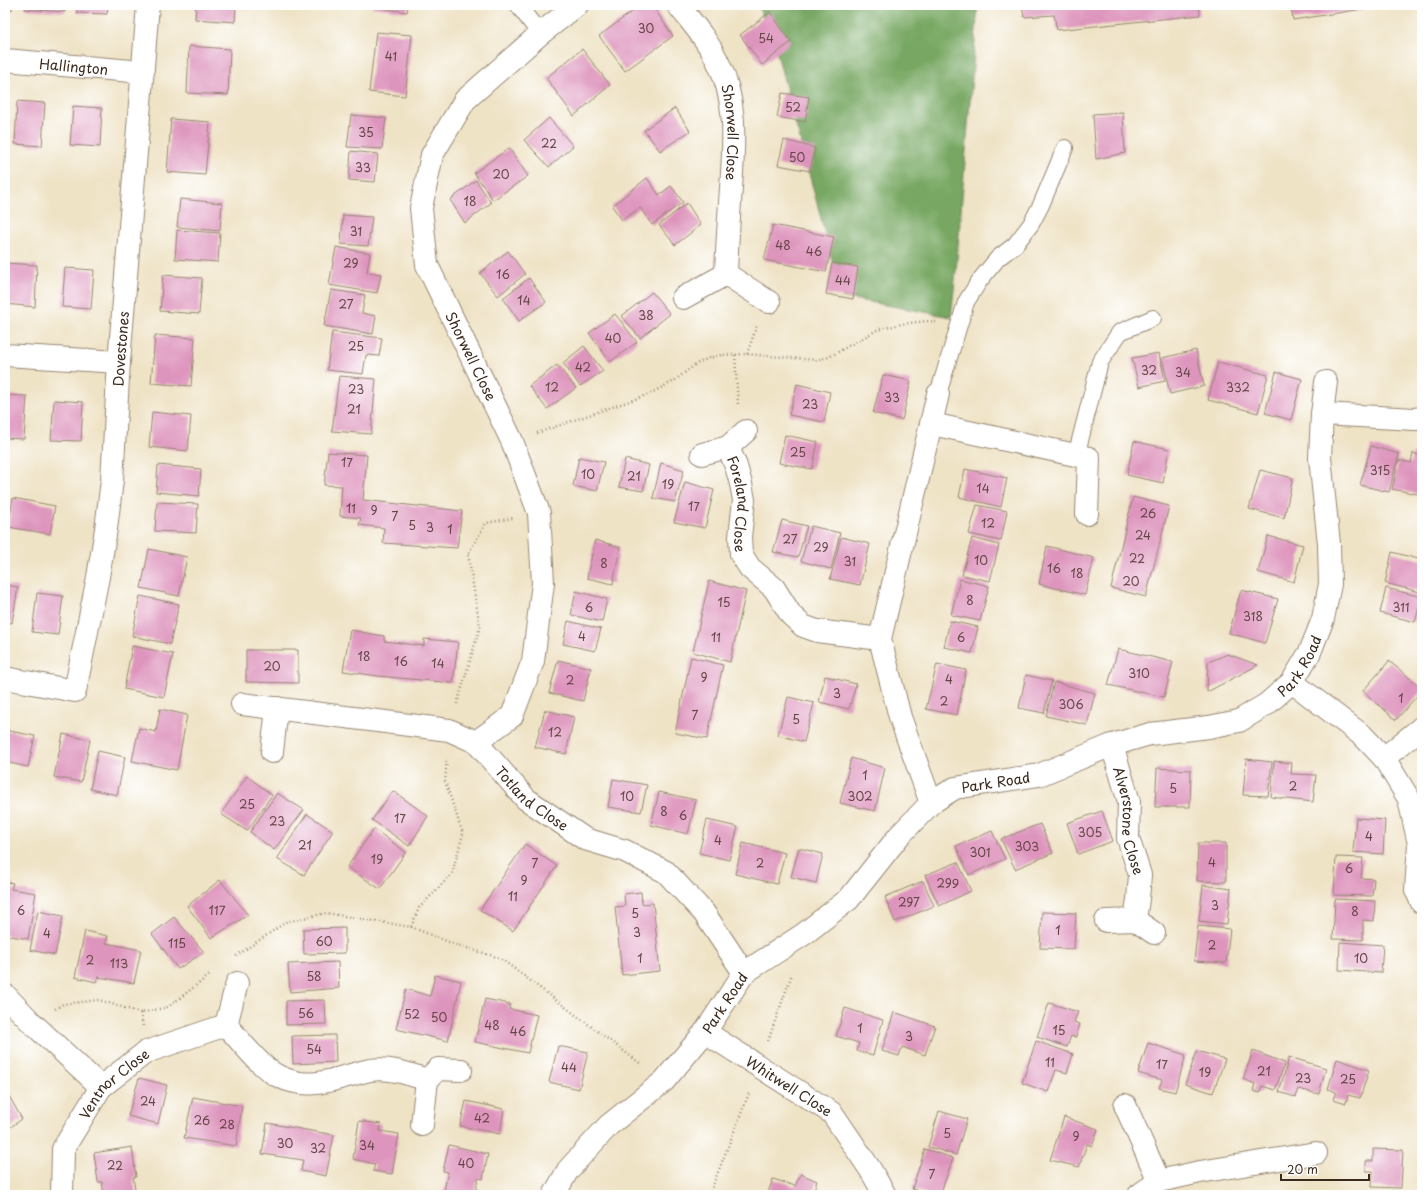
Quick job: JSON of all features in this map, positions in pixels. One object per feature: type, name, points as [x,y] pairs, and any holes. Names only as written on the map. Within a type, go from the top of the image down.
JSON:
[{"type":"street","name":"Dovestones","points":[[5,678],[75,691],[98,577],[112,480],[119,362],[148,5]]},
{"type":"street","name":"Shorwell Close","points":[[476,742],[512,716],[533,661],[542,583],[539,513],[512,441],[427,264],[421,208],[432,155],[465,100],[540,34],[577,5]]},
{"type":"street","name":"Shorwell Close","points":[[678,5],[706,40],[718,61],[727,84],[732,108],[734,134],[726,274]]},
{"type":"street","name":"Hallington","points":[[5,60],[143,72]]},
{"type":"street","points":[[683,298],[726,274],[769,302]]},
{"type":"street","points":[[5,355],[119,362]]},
{"type":"street","name":"Park Road","points":[[554,1195],[568,1170],[609,1124],[664,1081],[706,1032],[744,973],[804,934],[849,899],[899,836],[931,803],[955,788],[1039,775],[1112,745],[1150,734],[1209,727],[1239,721],[1268,704],[1292,682],[1310,652],[1323,619],[1330,584],[1329,544],[1320,458],[1322,414],[1326,382]]},
{"type":"street","points":[[931,803],[900,717],[880,639],[938,394]]},
{"type":"street","points":[[1322,414],[1415,419],[1422,418]]},
{"type":"street","points":[[932,424],[1089,458],[1087,514]]},
{"type":"street","name":"Foreland Close","points":[[702,454],[728,447],[746,432]]},
{"type":"street","name":"Foreland Close","points":[[728,447],[741,484],[744,500],[740,537],[742,554],[750,568],[774,588],[791,616],[803,626],[817,632],[880,639]]},
{"type":"street","points":[[1292,682],[1363,736],[1384,758],[1409,799],[1419,844],[1416,890],[1422,903]]},
{"type":"street","name":"Totland Close","points":[[242,704],[449,730],[476,742],[526,799],[585,839],[625,851],[666,872],[704,913],[744,973]]},
{"type":"street","points":[[272,752],[277,708]]},
{"type":"street","points":[[1384,758],[1422,727]]},
{"type":"street","name":"Alverstone Close","points":[[1112,745],[1129,802],[1128,838],[1140,875],[1135,920]]},
{"type":"street","points":[[1106,921],[1135,920],[1154,933]]},
{"type":"street","points":[[237,983],[226,1024],[263,1065],[277,1075],[295,1083],[319,1084],[372,1070],[398,1070],[427,1080]]},
{"type":"street","points":[[5,994],[31,1022],[101,1087]]},
{"type":"street","name":"Ventnor Close","points":[[62,1195],[63,1149],[101,1087],[146,1052],[226,1024]]},
{"type":"street","name":"Whitwell Close","points":[[706,1032],[832,1113],[870,1169],[885,1195]]},
{"type":"street","points":[[422,1126],[427,1080],[438,1069],[461,1070]]},
{"type":"street","points":[[1125,1105],[1160,1181]]},
{"type":"street","points":[[1139,1195],[1160,1181],[1200,1172],[1316,1153]]},
{"type":"lane","points":[[518,5],[540,34]]},
{"type":"lane","points":[[938,394],[966,302],[980,280],[998,258],[1015,245],[1031,224],[1066,148]]},
{"type":"lane","points":[[1076,456],[1100,362],[1120,332],[1153,318]]},
{"type":"path","points":[[512,441],[648,395],[674,381],[696,364],[708,358],[721,355],[747,354],[816,360],[829,357],[876,330],[901,324],[927,321],[959,323]]},
{"type":"path","points":[[735,355],[739,414],[746,432]]},
{"type":"path","points":[[411,926],[419,908],[452,874],[463,834],[445,781],[449,730],[480,627],[468,554],[486,523],[539,513]]},
{"type":"path","points":[[230,960],[286,922],[326,913],[411,926],[454,944],[500,958],[664,1081]]},
{"type":"path","points":[[31,1022],[63,1004],[99,1000],[141,1013],[168,1007],[212,974]]},
{"type":"green space","points":[[757,5],[978,5],[951,317],[842,297],[772,35]]},
{"type":"building","points":[[5,5],[12,5],[12,10],[5,9]]},
{"type":"building","points":[[25,5],[65,5],[65,12],[25,9]]},
{"type":"building","points":[[77,5],[108,5],[107,14],[77,13]]},
{"type":"building","points":[[196,5],[236,5],[235,22],[195,19]]},
{"type":"building","points":[[372,5],[408,5],[407,12],[372,7]]},
{"type":"building","points":[[641,5],[652,5],[673,36],[625,71],[599,36]]},
{"type":"building","points":[[1022,5],[1199,5],[1200,15],[1057,30],[1054,15],[1024,17]]},
{"type":"building","points":[[1291,5],[1382,5],[1382,6],[1293,20]]},
{"type":"building","points":[[770,12],[791,42],[762,65],[740,35]]},
{"type":"building","points":[[376,32],[412,35],[405,96],[369,92]]},
{"type":"building","points":[[189,46],[230,49],[228,95],[187,93]]},
{"type":"building","points":[[582,49],[610,85],[574,116],[546,78]]},
{"type":"building","points":[[782,93],[809,97],[805,122],[777,117]]},
{"type":"building","points":[[5,101],[8,102],[6,131],[5,131]]},
{"type":"building","points":[[17,101],[45,103],[42,146],[15,144]]},
{"type":"building","points":[[73,106],[102,108],[100,147],[70,145]]},
{"type":"building","points":[[675,108],[690,131],[660,151],[644,130]]},
{"type":"building","points":[[1123,112],[1125,153],[1096,159],[1093,114]]},
{"type":"building","points":[[351,115],[386,118],[382,149],[347,147]]},
{"type":"building","points":[[549,118],[573,146],[549,167],[524,140]]},
{"type":"building","points":[[171,119],[210,122],[205,175],[167,172]]},
{"type":"building","points":[[784,140],[815,148],[810,171],[778,165]]},
{"type":"building","points":[[509,148],[528,176],[493,200],[474,173]]},
{"type":"building","points":[[351,151],[378,154],[375,182],[349,180]]},
{"type":"building","points":[[647,178],[659,195],[671,186],[683,202],[652,225],[640,208],[622,220],[612,206]]},
{"type":"building","points":[[476,180],[491,203],[465,223],[450,200]]},
{"type":"building","points":[[180,199],[222,203],[220,231],[177,227]]},
{"type":"building","points":[[687,203],[701,225],[675,245],[659,225]]},
{"type":"building","points":[[343,215],[372,217],[368,246],[341,244]]},
{"type":"building","points":[[773,225],[834,237],[826,272],[764,260]]},
{"type":"building","points":[[177,230],[220,233],[218,262],[175,259]]},
{"type":"building","points":[[336,247],[370,253],[367,272],[381,274],[377,293],[329,285]]},
{"type":"building","points":[[508,251],[525,274],[498,296],[480,273]]},
{"type":"building","points":[[5,263],[37,265],[35,307],[5,304]]},
{"type":"building","points":[[832,263],[858,267],[853,299],[826,294]]},
{"type":"building","points":[[65,268],[94,270],[91,309],[62,307]]},
{"type":"building","points":[[163,275],[202,278],[199,314],[160,311]]},
{"type":"building","points":[[529,278],[546,302],[519,321],[503,298]]},
{"type":"building","points":[[331,290],[365,295],[362,313],[376,316],[373,334],[324,326]]},
{"type":"building","points":[[652,292],[670,314],[640,338],[622,316]]},
{"type":"building","points":[[615,314],[637,342],[610,362],[589,333]]},
{"type":"building","points":[[332,332],[382,338],[379,356],[366,355],[363,374],[327,370]]},
{"type":"building","points":[[155,335],[195,338],[191,386],[151,383]]},
{"type":"building","points":[[584,346],[603,371],[580,386],[563,363]]},
{"type":"building","points":[[1196,350],[1204,386],[1170,394],[1162,358]]},
{"type":"building","points":[[1159,353],[1165,381],[1139,387],[1132,358]]},
{"type":"building","points":[[1218,362],[1268,375],[1258,413],[1208,400]]},
{"type":"building","points":[[557,365],[576,388],[547,409],[529,386]]},
{"type":"building","points":[[1276,372],[1302,379],[1291,420],[1265,413]]},
{"type":"building","points":[[883,375],[911,381],[902,420],[873,413]]},
{"type":"building","points":[[339,376],[376,379],[371,434],[332,431]]},
{"type":"building","points":[[797,384],[830,392],[824,422],[789,415]]},
{"type":"building","points":[[5,395],[27,396],[24,439],[5,438]]},
{"type":"building","points":[[54,400],[83,402],[81,441],[51,440]]},
{"type":"building","points":[[152,412],[191,416],[188,451],[149,447]]},
{"type":"building","points":[[785,435],[818,442],[812,469],[779,463]]},
{"type":"building","points":[[1134,441],[1169,449],[1163,483],[1127,475]]},
{"type":"building","points":[[1371,446],[1399,454],[1389,492],[1360,485]]},
{"type":"building","points":[[328,452],[367,455],[363,500],[462,511],[457,548],[383,543],[384,528],[359,525],[361,518],[340,516],[342,486],[324,485]]},
{"type":"building","points":[[1413,453],[1422,456],[1422,495],[1392,489],[1399,460],[1411,463]]},
{"type":"building","points":[[579,457],[604,462],[597,491],[573,486]]},
{"type":"building","points":[[625,459],[649,465],[643,491],[619,487]]},
{"type":"building","points":[[661,463],[684,470],[675,502],[653,498]]},
{"type":"building","points":[[158,465],[201,469],[199,496],[156,492]]},
{"type":"building","points":[[965,469],[1007,478],[1001,507],[959,497]]},
{"type":"building","points":[[1260,470],[1293,478],[1284,518],[1249,509]]},
{"type":"building","points":[[685,482],[714,490],[705,528],[674,522]]},
{"type":"building","points":[[1133,497],[1169,506],[1146,597],[1111,588]]},
{"type":"building","points":[[13,498],[55,506],[50,534],[8,527]]},
{"type":"building","points":[[157,502],[198,504],[196,533],[155,531]]},
{"type":"building","points":[[977,505],[1007,511],[1001,541],[969,534]]},
{"type":"building","points":[[782,520],[807,526],[798,557],[773,552]]},
{"type":"building","points":[[811,526],[840,533],[831,569],[801,561]]},
{"type":"building","points":[[1268,536],[1303,545],[1294,582],[1258,572]]},
{"type":"building","points":[[841,537],[870,544],[860,585],[830,579]]},
{"type":"building","points":[[972,538],[999,545],[990,581],[962,575]]},
{"type":"building","points":[[595,540],[620,547],[613,584],[587,578]]},
{"type":"building","points":[[1047,546],[1094,558],[1085,595],[1039,584]]},
{"type":"building","points":[[149,549],[187,557],[179,596],[141,588]]},
{"type":"building","points":[[1392,552],[1422,560],[1422,584],[1420,592],[1385,583]]},
{"type":"building","points":[[960,579],[989,586],[980,621],[951,615]]},
{"type":"building","points":[[709,581],[746,591],[730,662],[693,652]]},
{"type":"building","points":[[5,585],[18,587],[12,623],[5,622]]},
{"type":"building","points":[[1386,588],[1422,597],[1415,622],[1380,613]]},
{"type":"building","points":[[1241,590],[1278,599],[1265,643],[1229,633]]},
{"type":"building","points":[[576,591],[607,599],[602,622],[571,615]]},
{"type":"building","points":[[37,593],[63,596],[58,635],[32,632]]},
{"type":"building","points":[[140,596],[179,604],[170,644],[132,636]]},
{"type":"building","points":[[568,621],[601,629],[595,651],[563,644]]},
{"type":"building","points":[[950,621],[978,627],[972,653],[944,647]]},
{"type":"building","points":[[350,630],[384,636],[384,641],[424,646],[424,639],[458,642],[453,683],[343,671]]},
{"type":"building","points":[[132,646],[173,654],[164,697],[124,689]]},
{"type":"building","points":[[1118,649],[1173,662],[1164,697],[1108,685]]},
{"type":"building","points":[[246,650],[298,650],[298,683],[246,682]]},
{"type":"building","points":[[1228,654],[1258,665],[1207,692],[1208,662]]},
{"type":"building","points":[[691,657],[723,665],[707,739],[675,733]]},
{"type":"building","points":[[558,660],[591,668],[583,701],[549,693]]},
{"type":"building","points":[[1389,661],[1422,688],[1422,690],[1396,720],[1363,691]]},
{"type":"building","points":[[937,664],[966,670],[957,715],[926,709]]},
{"type":"building","points":[[1026,675],[1052,681],[1044,713],[1019,708]]},
{"type":"building","points":[[825,676],[856,684],[849,709],[819,702]]},
{"type":"building","points":[[1054,682],[1095,693],[1087,725],[1046,716]]},
{"type":"building","points":[[788,697],[814,703],[804,742],[778,735]]},
{"type":"building","points":[[160,709],[187,715],[177,770],[132,761],[139,728],[156,732]]},
{"type":"building","points":[[545,710],[574,717],[566,754],[535,747]]},
{"type":"building","points":[[5,730],[35,736],[28,767],[5,762]]},
{"type":"building","points":[[63,734],[90,740],[81,782],[54,777]]},
{"type":"building","points":[[98,751],[125,757],[117,795],[90,789]]},
{"type":"building","points":[[851,758],[885,768],[875,811],[840,803]]},
{"type":"building","points":[[1246,759],[1272,762],[1268,796],[1243,795]]},
{"type":"building","points":[[1274,761],[1292,763],[1291,774],[1316,775],[1313,802],[1271,797]]},
{"type":"building","points":[[1157,768],[1191,770],[1190,807],[1155,807]]},
{"type":"building","points":[[247,776],[272,795],[247,831],[221,814]]},
{"type":"building","points":[[613,779],[647,785],[641,812],[608,807]]},
{"type":"building","points":[[393,791],[428,816],[409,846],[372,820]]},
{"type":"building","points":[[659,792],[696,800],[688,834],[651,825]]},
{"type":"building","points":[[277,793],[304,810],[274,850],[250,832]]},
{"type":"building","points":[[1102,811],[1113,841],[1078,854],[1067,823]]},
{"type":"building","points":[[307,814],[333,831],[304,875],[277,859]]},
{"type":"building","points":[[1356,818],[1385,820],[1383,854],[1353,852]]},
{"type":"building","points":[[707,820],[738,827],[729,860],[699,853]]},
{"type":"building","points":[[1040,824],[1053,853],[1015,869],[1001,839]]},
{"type":"building","points":[[374,829],[406,852],[380,889],[347,867]]},
{"type":"building","points":[[992,831],[1005,859],[969,875],[956,846]]},
{"type":"building","points":[[743,843],[785,853],[777,884],[735,874]]},
{"type":"building","points":[[1198,843],[1226,843],[1226,882],[1197,881]]},
{"type":"building","points":[[525,844],[557,866],[513,931],[480,910]]},
{"type":"building","points":[[799,848],[823,854],[816,883],[791,877]]},
{"type":"building","points":[[1336,857],[1363,858],[1361,878],[1374,879],[1372,896],[1334,895]]},
{"type":"building","points":[[958,862],[971,891],[939,906],[925,875]]},
{"type":"building","points":[[220,880],[248,915],[211,938],[187,906]]},
{"type":"building","points":[[923,881],[934,906],[895,922],[885,897]]},
{"type":"building","points":[[5,882],[13,883],[11,889],[36,893],[28,939],[5,935]]},
{"type":"building","points":[[1203,885],[1231,889],[1227,924],[1199,921]]},
{"type":"building","points":[[641,892],[642,904],[653,903],[660,971],[622,975],[615,907],[625,906],[624,894]]},
{"type":"building","points":[[1335,899],[1375,901],[1374,921],[1363,920],[1363,940],[1333,939]]},
{"type":"building","points":[[38,911],[63,916],[55,955],[30,950]]},
{"type":"building","points":[[1042,912],[1076,913],[1074,949],[1040,948]]},
{"type":"building","points":[[174,917],[204,952],[178,969],[152,934]]},
{"type":"building","points":[[1198,926],[1230,929],[1226,963],[1194,961]]},
{"type":"building","points":[[345,928],[345,953],[304,954],[303,929]]},
{"type":"building","points":[[85,931],[108,936],[106,943],[141,950],[134,983],[98,977],[96,982],[75,977]]},
{"type":"building","points":[[1340,942],[1383,945],[1381,973],[1339,970]]},
{"type":"building","points":[[338,962],[339,988],[290,992],[288,964]]},
{"type":"building","points":[[435,975],[461,981],[448,1041],[396,1029],[406,989],[430,996]]},
{"type":"building","points":[[485,999],[510,1004],[509,1009],[537,1015],[528,1053],[475,1042]]},
{"type":"building","points":[[325,1000],[326,1024],[286,1025],[286,1001]]},
{"type":"building","points":[[1049,1003],[1078,1012],[1074,1022],[1080,1024],[1076,1037],[1071,1036],[1067,1047],[1037,1037]]},
{"type":"building","points":[[845,1008],[883,1020],[873,1055],[857,1051],[859,1043],[836,1036]]},
{"type":"building","points":[[894,1012],[935,1026],[925,1055],[902,1047],[899,1056],[882,1051]]},
{"type":"building","points":[[335,1035],[336,1062],[293,1064],[292,1036]]},
{"type":"building","points":[[1036,1041],[1073,1054],[1067,1073],[1056,1070],[1048,1092],[1022,1083]]},
{"type":"building","points":[[1148,1043],[1186,1055],[1175,1092],[1159,1088],[1162,1080],[1138,1073]]},
{"type":"building","points":[[558,1046],[588,1052],[579,1089],[549,1082]]},
{"type":"building","points":[[1197,1051],[1225,1059],[1213,1093],[1185,1084]]},
{"type":"building","points":[[1253,1051],[1285,1063],[1275,1090],[1262,1086],[1260,1093],[1253,1091],[1255,1084],[1243,1079]]},
{"type":"building","points":[[1289,1057],[1326,1068],[1319,1094],[1298,1089],[1295,1097],[1279,1092]]},
{"type":"building","points":[[1337,1059],[1369,1070],[1360,1098],[1348,1095],[1346,1103],[1333,1099],[1336,1092],[1328,1089]]},
{"type":"building","points":[[139,1078],[167,1085],[158,1124],[128,1116]]},
{"type":"building","points":[[5,1089],[22,1119],[5,1131]]},
{"type":"building","points":[[193,1097],[242,1106],[236,1146],[184,1138]]},
{"type":"building","points":[[466,1101],[504,1109],[500,1134],[460,1126]]},
{"type":"building","points":[[939,1111],[967,1119],[956,1155],[928,1147]]},
{"type":"building","points":[[1064,1117],[1098,1129],[1092,1146],[1087,1144],[1079,1167],[1050,1160]]},
{"type":"building","points":[[359,1121],[381,1124],[380,1131],[399,1134],[392,1174],[373,1171],[375,1164],[353,1159]]},
{"type":"building","points":[[267,1123],[334,1135],[326,1176],[301,1171],[303,1160],[262,1154]]},
{"type":"building","points":[[449,1145],[488,1154],[483,1179],[478,1178],[475,1195],[443,1195],[448,1172],[443,1171]]},
{"type":"building","points":[[132,1147],[136,1177],[133,1177],[136,1195],[104,1195],[102,1182],[98,1182],[94,1153]]},
{"type":"building","points":[[925,1149],[953,1158],[940,1195],[930,1195],[912,1189]]},
{"type":"building","points":[[1373,1149],[1403,1150],[1401,1188],[1372,1187],[1373,1171],[1366,1171],[1366,1161],[1373,1161]]},
{"type":"building","points":[[801,1174],[817,1181],[812,1195],[767,1195],[773,1179],[795,1186]]},
{"type":"building","points":[[824,1189],[839,1195],[822,1195]]}]
